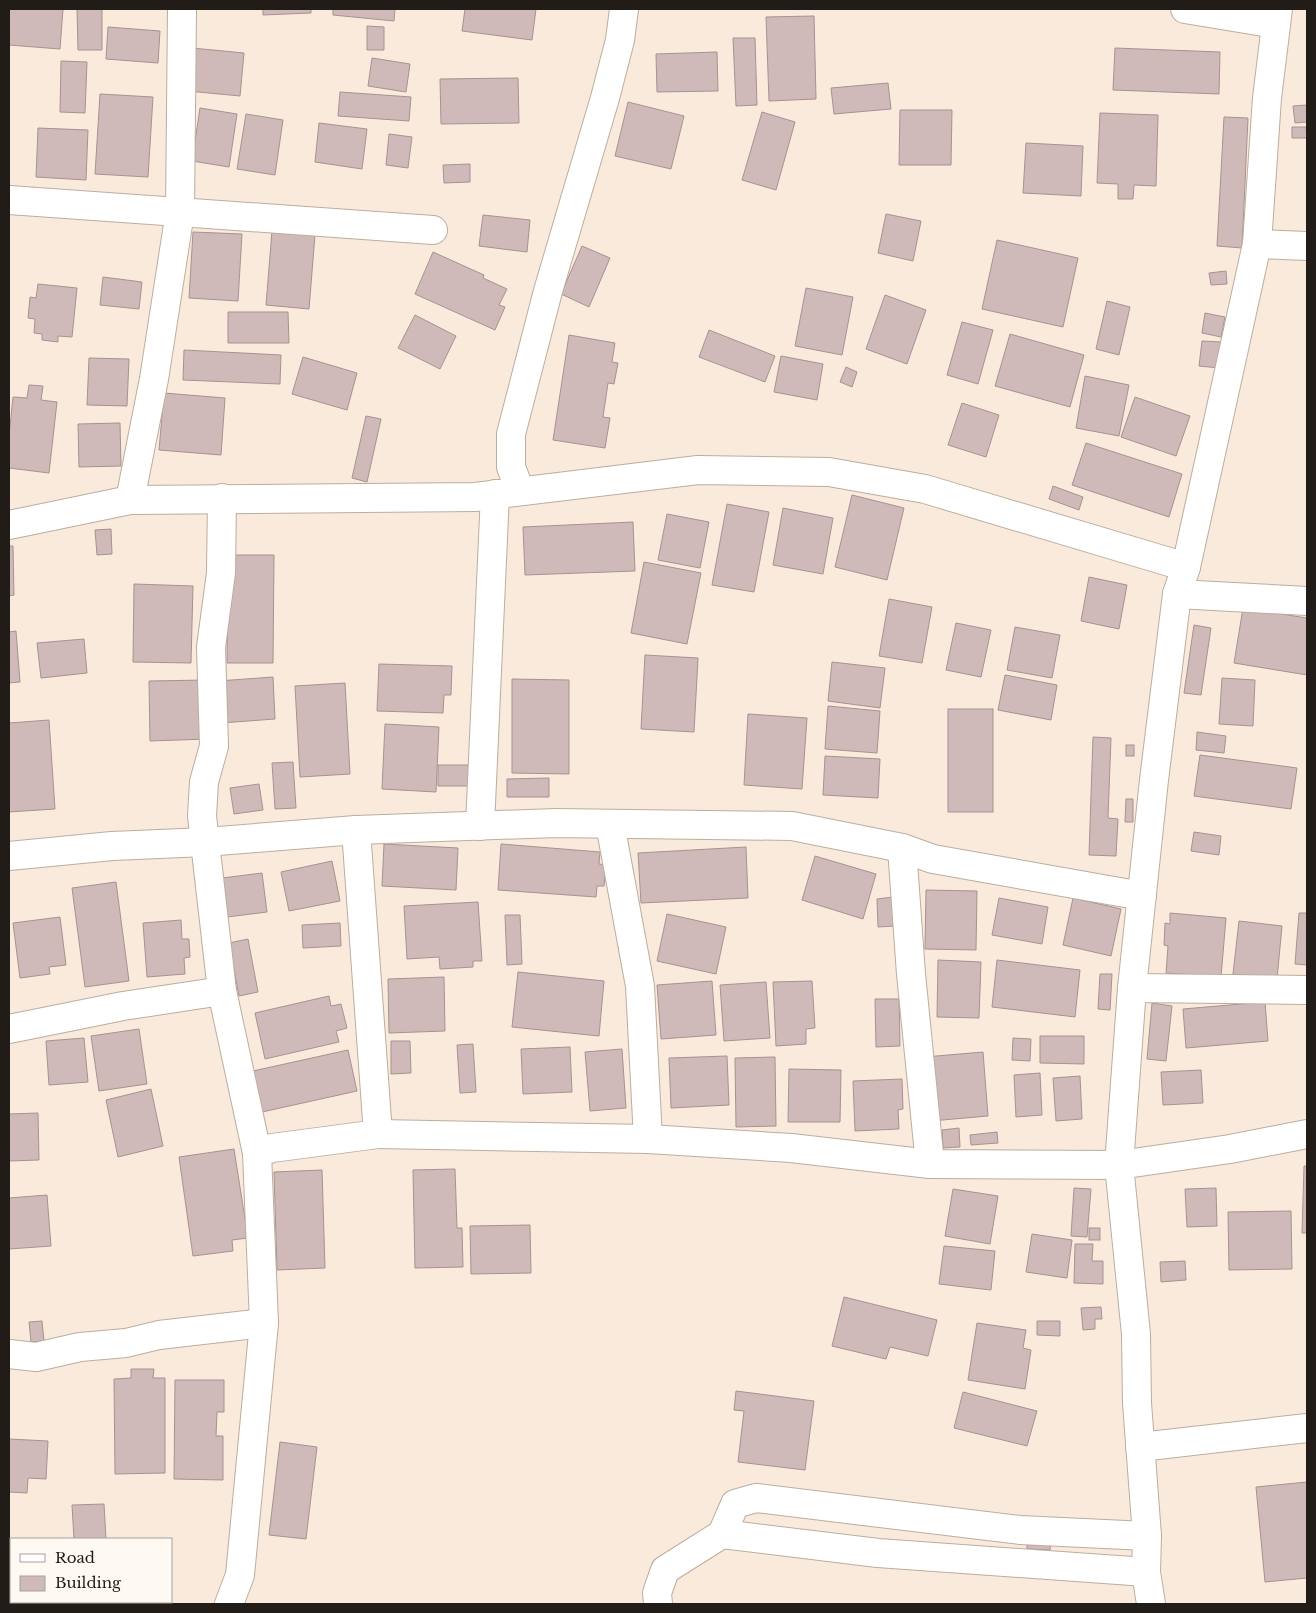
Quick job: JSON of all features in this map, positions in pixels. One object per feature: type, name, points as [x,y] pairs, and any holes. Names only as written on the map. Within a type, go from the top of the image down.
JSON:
[{"type":"street","points":[[130,500],[154,379],[180,212],[182,9]]},
{"type":"street","points":[[480,826],[507,493],[511,467],[511,434],[548,291],[605,98],[620,40],[624,9]]},
{"type":"street","points":[[1151,1604],[1146,1572],[1147,1536],[1140,1447],[1136,1334],[1120,1165],[1132,988],[1178,594],[1186,567],[1257,244],[1267,98],[1277,16],[1185,9]]},
{"type":"street","points":[[9,200],[433,230]]},
{"type":"street","points":[[1257,244],[1307,246]]},
{"type":"street","points":[[9,526],[130,500],[475,497],[698,470],[829,472],[925,490],[1186,567]]},
{"type":"street","points":[[222,498],[221,573],[211,647],[214,746],[204,782],[202,816],[222,991],[257,1153],[264,1323],[240,1575],[229,1604]]},
{"type":"street","points":[[1178,594],[1307,602]]},
{"type":"street","points":[[610,824],[640,986],[648,1139]]},
{"type":"street","points":[[9,856],[112,846],[206,842],[356,830],[610,824],[792,826],[902,848],[933,859],[1142,896]]},
{"type":"street","points":[[356,830],[378,1134]]},
{"type":"street","points":[[902,848],[911,974],[930,1164]]},
{"type":"street","points":[[1132,988],[1307,990]]},
{"type":"street","points":[[9,1029],[123,1006],[222,991]]},
{"type":"street","points":[[257,1153],[272,1148],[378,1134],[648,1139],[791,1148],[930,1164],[1120,1165],[1230,1149],[1307,1134]]},
{"type":"street","points":[[9,1354],[36,1357],[80,1347],[126,1343],[159,1335],[264,1323]]},
{"type":"street","points":[[1140,1447],[1307,1428]]},
{"type":"street","points":[[658,1604],[657,1593],[665,1570],[722,1534],[735,1504],[756,1498],[1020,1530],[1147,1536]]},
{"type":"street","points":[[722,1534],[878,1553],[1146,1572]]},
{"type":"building","points":[[9,9],[63,9],[60,49],[9,45]]},
{"type":"building","points":[[77,9],[102,9],[102,50],[78,50]]},
{"type":"building","points":[[263,9],[311,9],[311,13],[263,15]]},
{"type":"building","points":[[333,9],[395,9],[394,21],[333,15]]},
{"type":"building","points":[[465,9],[536,9],[532,40],[462,31]]},
{"type":"building","points":[[814,16],[816,99],[769,101],[766,17]]},
{"type":"building","points":[[367,26],[384,27],[384,50],[367,50]]},
{"type":"building","points":[[108,27],[160,31],[158,63],[106,59]]},
{"type":"building","points":[[733,38],[755,38],[757,105],[736,106]]},
{"type":"building","points":[[192,48],[244,53],[240,96],[188,91]]},
{"type":"building","points":[[1115,48],[1220,52],[1219,94],[1113,90]]},
{"type":"building","points":[[717,52],[718,91],[657,92],[656,54]]},
{"type":"building","points":[[372,58],[410,64],[406,92],[368,86]]},
{"type":"building","points":[[61,61],[87,62],[85,113],[60,112]]},
{"type":"building","points":[[518,78],[519,123],[441,124],[440,79]]},
{"type":"building","points":[[888,83],[891,109],[834,114],[831,88]]},
{"type":"building","points":[[340,92],[411,97],[409,121],[338,116]]},
{"type":"building","points":[[100,94],[153,97],[148,177],[95,174]]},
{"type":"building","points":[[628,102],[684,116],[671,169],[615,156]]},
{"type":"building","points":[[1307,105],[1307,122],[1295,123],[1293,106]]},
{"type":"building","points":[[200,108],[237,114],[229,167],[192,161]]},
{"type":"building","points":[[900,110],[952,110],[951,165],[899,165]]},
{"type":"building","points":[[762,112],[795,122],[776,190],[742,180]]},
{"type":"building","points":[[1100,113],[1158,115],[1156,186],[1134,185],[1133,199],[1118,199],[1118,184],[1097,183]]},
{"type":"building","points":[[246,114],[283,120],[275,175],[237,169]]},
{"type":"building","points":[[1224,117],[1248,118],[1242,248],[1217,246]]},
{"type":"building","points":[[319,123],[367,129],[362,169],[315,162]]},
{"type":"building","points":[[1292,127],[1306,127],[1307,138],[1292,138]]},
{"type":"building","points":[[38,128],[88,130],[86,180],[36,177]]},
{"type":"building","points":[[389,134],[412,137],[408,168],[386,165]]},
{"type":"building","points":[[1026,143],[1083,146],[1081,196],[1023,193]]},
{"type":"building","points":[[470,164],[470,182],[444,183],[443,165]]},
{"type":"building","points":[[886,214],[921,221],[913,261],[878,253]]},
{"type":"building","points":[[483,215],[530,220],[527,252],[479,246]]},
{"type":"building","points":[[272,231],[315,235],[309,309],[266,305]]},
{"type":"building","points":[[193,232],[242,234],[238,301],[189,298]]},
{"type":"building","points":[[997,240],[1078,258],[1063,327],[982,309]]},
{"type":"building","points":[[582,246],[610,258],[589,307],[561,294]]},
{"type":"building","points":[[433,252],[484,275],[483,278],[507,289],[499,305],[505,307],[495,330],[415,294]]},
{"type":"building","points":[[1226,271],[1227,284],[1211,285],[1209,273]]},
{"type":"building","points":[[103,277],[142,282],[139,309],[100,305]]},
{"type":"building","points":[[38,284],[77,288],[72,337],[58,336],[58,342],[42,340],[42,334],[34,333],[35,319],[28,318],[30,297],[36,298]]},
{"type":"building","points":[[806,288],[853,297],[842,355],[795,346]]},
{"type":"building","points":[[885,295],[926,310],[907,364],[866,349]]},
{"type":"building","points":[[1107,301],[1130,307],[1119,355],[1096,349]]},
{"type":"building","points":[[228,312],[288,312],[289,343],[228,343]]},
{"type":"building","points":[[1205,313],[1225,317],[1221,337],[1202,333]]},
{"type":"building","points":[[415,315],[456,336],[440,369],[398,348]]},
{"type":"building","points":[[962,322],[993,330],[978,384],[947,375]]},
{"type":"building","points":[[709,330],[775,356],[765,382],[699,357]]},
{"type":"building","points":[[1010,334],[1084,355],[1070,407],[995,386]]},
{"type":"building","points":[[569,335],[615,343],[612,362],[618,363],[614,384],[608,383],[603,417],[610,418],[605,448],[553,440]]},
{"type":"building","points":[[1202,341],[1222,342],[1219,368],[1199,366]]},
{"type":"building","points":[[184,350],[281,355],[280,384],[183,380]]},
{"type":"building","points":[[781,356],[823,364],[817,400],[774,392]]},
{"type":"building","points":[[303,357],[357,373],[347,410],[292,394]]},
{"type":"building","points":[[89,358],[129,359],[127,406],[87,405]]},
{"type":"building","points":[[846,367],[857,372],[852,387],[840,382]]},
{"type":"building","points":[[1085,376],[1129,385],[1119,436],[1076,428]]},
{"type":"building","points":[[29,385],[43,386],[41,400],[57,402],[49,473],[9,468],[9,436],[13,397],[27,398]]},
{"type":"building","points":[[164,393],[225,398],[221,455],[159,450]]},
{"type":"building","points":[[1135,397],[1190,416],[1176,456],[1121,437]]},
{"type":"building","points":[[962,403],[999,415],[986,457],[948,445]]},
{"type":"building","points":[[366,416],[381,419],[367,482],[352,478]]},
{"type":"building","points":[[120,423],[121,466],[79,467],[78,424]]},
{"type":"building","points":[[1086,443],[1182,474],[1169,517],[1072,485]]},
{"type":"building","points":[[1053,486],[1083,497],[1079,510],[1049,499]]},
{"type":"building","points":[[852,495],[904,508],[887,580],[835,567]]},
{"type":"building","points":[[727,504],[769,512],[754,592],[712,585]]},
{"type":"building","points":[[783,508],[833,518],[823,574],[773,565]]},
{"type":"building","points":[[667,514],[709,522],[700,568],[658,560]]},
{"type":"building","points":[[633,522],[635,571],[525,575],[523,527]]},
{"type":"building","points":[[111,529],[112,554],[97,555],[95,530]]},
{"type":"building","points":[[9,546],[13,546],[14,595],[9,596]]},
{"type":"building","points":[[228,555],[274,555],[273,663],[227,663]]},
{"type":"building","points":[[644,562],[701,573],[687,644],[631,633]]},
{"type":"building","points":[[1089,577],[1127,585],[1119,629],[1081,621]]},
{"type":"building","points":[[134,584],[193,586],[191,663],[133,662]]},
{"type":"building","points":[[889,599],[932,607],[922,663],[879,656]]},
{"type":"building","points":[[1243,608],[1307,618],[1307,675],[1234,663]]},
{"type":"building","points":[[956,623],[991,630],[981,677],[946,670]]},
{"type":"building","points":[[1194,625],[1211,628],[1201,695],[1184,693]]},
{"type":"building","points":[[1015,627],[1060,635],[1052,678],[1007,670]]},
{"type":"building","points":[[16,631],[20,682],[9,683],[9,632]]},
{"type":"building","points":[[84,639],[87,673],[41,678],[37,643]]},
{"type":"building","points":[[645,655],[698,658],[694,732],[641,729]]},
{"type":"building","points":[[832,662],[885,668],[880,708],[828,701]]},
{"type":"building","points":[[379,664],[452,666],[451,695],[444,695],[443,713],[377,711]]},
{"type":"building","points":[[1005,675],[1057,685],[1051,720],[998,710]]},
{"type":"building","points":[[273,677],[275,719],[221,723],[218,681]]},
{"type":"building","points":[[1222,678],[1255,680],[1253,726],[1219,724]]},
{"type":"building","points":[[512,679],[569,680],[569,774],[512,773]]},
{"type":"building","points":[[206,680],[207,739],[150,741],[149,681]]},
{"type":"building","points":[[345,683],[350,774],[300,777],[295,686]]},
{"type":"building","points":[[828,706],[880,711],[877,753],[825,749]]},
{"type":"building","points":[[948,709],[993,709],[993,812],[948,812]]},
{"type":"building","points":[[748,714],[807,718],[802,789],[744,785]]},
{"type":"building","points":[[49,720],[55,809],[9,812],[9,723]]},
{"type":"building","points":[[385,724],[439,727],[436,792],[382,789]]},
{"type":"building","points":[[1197,732],[1226,736],[1224,753],[1196,750]]},
{"type":"building","points":[[1093,737],[1111,738],[1108,818],[1118,819],[1116,856],[1089,855]]},
{"type":"building","points":[[1126,745],[1134,745],[1134,756],[1126,756]]},
{"type":"building","points":[[1200,755],[1297,768],[1291,809],[1194,796]]},
{"type":"building","points":[[825,756],[880,759],[878,798],[823,795]]},
{"type":"building","points":[[293,762],[296,808],[275,809],[272,763]]},
{"type":"building","points":[[438,765],[469,765],[468,786],[438,786]]},
{"type":"building","points":[[549,778],[549,797],[507,797],[507,779]]},
{"type":"building","points":[[259,784],[263,810],[234,814],[230,788]]},
{"type":"building","points":[[1126,799],[1133,799],[1133,822],[1125,822]]},
{"type":"building","points":[[1194,832],[1221,836],[1219,855],[1191,851]]},
{"type":"building","points":[[384,844],[458,848],[456,890],[382,886]]},
{"type":"building","points":[[501,844],[600,852],[599,864],[606,865],[604,886],[597,886],[596,897],[498,890]]},
{"type":"building","points":[[746,847],[748,898],[641,903],[638,853]]},
{"type":"building","points":[[815,856],[876,874],[863,919],[802,900]]},
{"type":"building","points":[[332,861],[340,901],[289,911],[281,872]]},
{"type":"building","points":[[262,873],[267,912],[227,917],[222,878]]},
{"type":"building","points":[[116,882],[129,981],[85,987],[72,888]]},
{"type":"building","points":[[926,890],[977,891],[976,950],[925,949]]},
{"type":"building","points":[[893,897],[895,926],[878,927],[877,899]]},
{"type":"building","points":[[999,898],[1048,907],[1042,944],[992,935]]},
{"type":"building","points":[[1073,898],[1121,909],[1111,956],[1063,945]]},
{"type":"building","points":[[478,902],[482,961],[473,961],[473,967],[440,969],[439,957],[407,959],[404,906]]},
{"type":"building","points":[[1170,913],[1226,918],[1221,977],[1166,973],[1168,946],[1164,945],[1165,923],[1170,924]]},
{"type":"building","points":[[1299,913],[1307,913],[1307,965],[1295,964]]},
{"type":"building","points":[[667,914],[726,927],[716,974],[657,961]]},
{"type":"building","points":[[505,915],[520,915],[522,964],[507,965]]},
{"type":"building","points":[[60,917],[66,965],[49,967],[50,974],[20,978],[13,923]]},
{"type":"building","points":[[181,920],[182,939],[189,939],[190,957],[184,958],[185,974],[147,977],[143,923]]},
{"type":"building","points":[[1239,921],[1282,926],[1277,979],[1233,974]]},
{"type":"building","points":[[340,923],[341,946],[303,948],[302,925]]},
{"type":"building","points":[[248,939],[258,992],[239,996],[229,943]]},
{"type":"building","points":[[938,960],[981,962],[979,1018],[937,1017]]},
{"type":"building","points":[[997,960],[1080,970],[1075,1017],[992,1007]]},
{"type":"building","points":[[518,972],[604,981],[599,1036],[512,1027]]},
{"type":"building","points":[[1100,974],[1112,974],[1110,1010],[1098,1009]]},
{"type":"building","points":[[444,977],[445,1031],[389,1033],[388,979]]},
{"type":"building","points":[[712,981],[716,1035],[661,1039],[657,985]]},
{"type":"building","points":[[812,981],[815,1028],[806,1029],[806,1044],[776,1046],[773,982]]},
{"type":"building","points":[[766,982],[770,1038],[724,1041],[720,985]]},
{"type":"building","points":[[329,996],[331,1006],[341,1004],[347,1028],[336,1031],[339,1042],[265,1059],[255,1013]]},
{"type":"building","points":[[875,999],[899,999],[900,1046],[876,1047]]},
{"type":"building","points":[[1265,1002],[1268,1041],[1186,1048],[1183,1009]]},
{"type":"building","points":[[1152,1003],[1172,1006],[1166,1061],[1147,1059]]},
{"type":"building","points":[[139,1029],[147,1084],[99,1091],[91,1036]]},
{"type":"building","points":[[1040,1036],[1084,1036],[1084,1064],[1040,1063]]},
{"type":"building","points":[[84,1038],[88,1082],[49,1085],[46,1041]]},
{"type":"building","points":[[1013,1038],[1031,1039],[1030,1061],[1012,1060]]},
{"type":"building","points":[[391,1041],[410,1041],[411,1073],[391,1074]]},
{"type":"building","points":[[473,1044],[476,1092],[460,1093],[457,1045]]},
{"type":"building","points":[[570,1047],[572,1092],[523,1094],[521,1049]]},
{"type":"building","points":[[622,1049],[626,1108],[590,1111],[585,1052]]},
{"type":"building","points":[[348,1050],[357,1091],[262,1112],[253,1071]]},
{"type":"building","points":[[983,1052],[988,1116],[931,1121],[925,1057]]},
{"type":"building","points":[[727,1056],[729,1105],[671,1108],[669,1058]]},
{"type":"building","points":[[775,1057],[776,1126],[736,1127],[735,1058]]},
{"type":"building","points":[[789,1069],[841,1070],[840,1122],[788,1122]]},
{"type":"building","points":[[1201,1070],[1203,1103],[1163,1105],[1161,1072]]},
{"type":"building","points":[[1040,1073],[1042,1115],[1016,1117],[1014,1075]]},
{"type":"building","points":[[1080,1076],[1082,1119],[1056,1121],[1053,1078]]},
{"type":"building","points":[[902,1079],[903,1109],[898,1110],[899,1129],[855,1131],[853,1081]]},
{"type":"building","points":[[151,1089],[163,1146],[118,1157],[106,1100]]},
{"type":"building","points":[[38,1113],[39,1160],[9,1161],[9,1114]]},
{"type":"building","points":[[959,1128],[960,1147],[943,1148],[942,1130]]},
{"type":"building","points":[[997,1132],[998,1143],[971,1145],[970,1135]]},
{"type":"building","points":[[234,1149],[248,1238],[232,1240],[233,1251],[193,1256],[179,1157]]},
{"type":"building","points":[[1304,1166],[1307,1166],[1307,1233],[1302,1233]]},
{"type":"building","points":[[455,1169],[457,1228],[462,1228],[463,1267],[415,1268],[413,1170]]},
{"type":"building","points":[[322,1170],[325,1268],[277,1270],[274,1172]]},
{"type":"building","points":[[1074,1188],[1091,1189],[1087,1237],[1071,1236]]},
{"type":"building","points":[[1216,1188],[1217,1226],[1187,1227],[1185,1189]]},
{"type":"building","points":[[953,1189],[998,1196],[990,1244],[945,1236]]},
{"type":"building","points":[[47,1195],[51,1246],[9,1249],[9,1198]]},
{"type":"building","points":[[1291,1211],[1292,1269],[1229,1270],[1228,1212]]},
{"type":"building","points":[[530,1225],[531,1273],[471,1274],[470,1226]]},
{"type":"building","points":[[1089,1228],[1100,1228],[1100,1240],[1089,1240]]},
{"type":"building","points":[[1032,1234],[1072,1240],[1067,1278],[1026,1272]]},
{"type":"building","points":[[1075,1244],[1093,1244],[1092,1261],[1103,1261],[1103,1284],[1074,1283]]},
{"type":"building","points":[[944,1246],[995,1251],[991,1290],[939,1284]]},
{"type":"building","points":[[1185,1261],[1186,1280],[1161,1282],[1160,1262]]},
{"type":"building","points":[[844,1297],[937,1320],[928,1356],[890,1347],[886,1359],[832,1346]]},
{"type":"building","points":[[1101,1307],[1102,1319],[1095,1319],[1095,1329],[1083,1330],[1081,1308]]},
{"type":"building","points":[[42,1321],[44,1341],[31,1342],[29,1322]]},
{"type":"building","points":[[1037,1321],[1060,1321],[1060,1336],[1037,1335]]},
{"type":"building","points":[[977,1323],[1026,1330],[1023,1348],[1031,1350],[1025,1389],[968,1380]]},
{"type":"building","points":[[131,1369],[154,1369],[153,1378],[165,1378],[165,1473],[115,1474],[114,1379],[131,1378]]},
{"type":"building","points":[[175,1380],[224,1380],[224,1412],[217,1412],[216,1436],[223,1436],[223,1480],[174,1479]]},
{"type":"building","points":[[736,1391],[814,1401],[805,1470],[738,1462],[744,1411],[734,1410]]},
{"type":"building","points":[[963,1392],[1037,1411],[1027,1446],[954,1428]]},
{"type":"building","points":[[9,1439],[48,1441],[46,1479],[28,1478],[27,1493],[9,1492]]},
{"type":"building","points":[[280,1442],[317,1447],[306,1539],[269,1535]]},
{"type":"building","points":[[1307,1482],[1307,1578],[1265,1582],[1256,1487]]},
{"type":"building","points":[[104,1504],[106,1538],[74,1538],[72,1505]]},
{"type":"building","points":[[1027,1537],[1051,1539],[1050,1550],[1027,1549]]},
{"type":"building","points":[[9,1566],[10,1603],[26,1603],[9,1604]]}]
